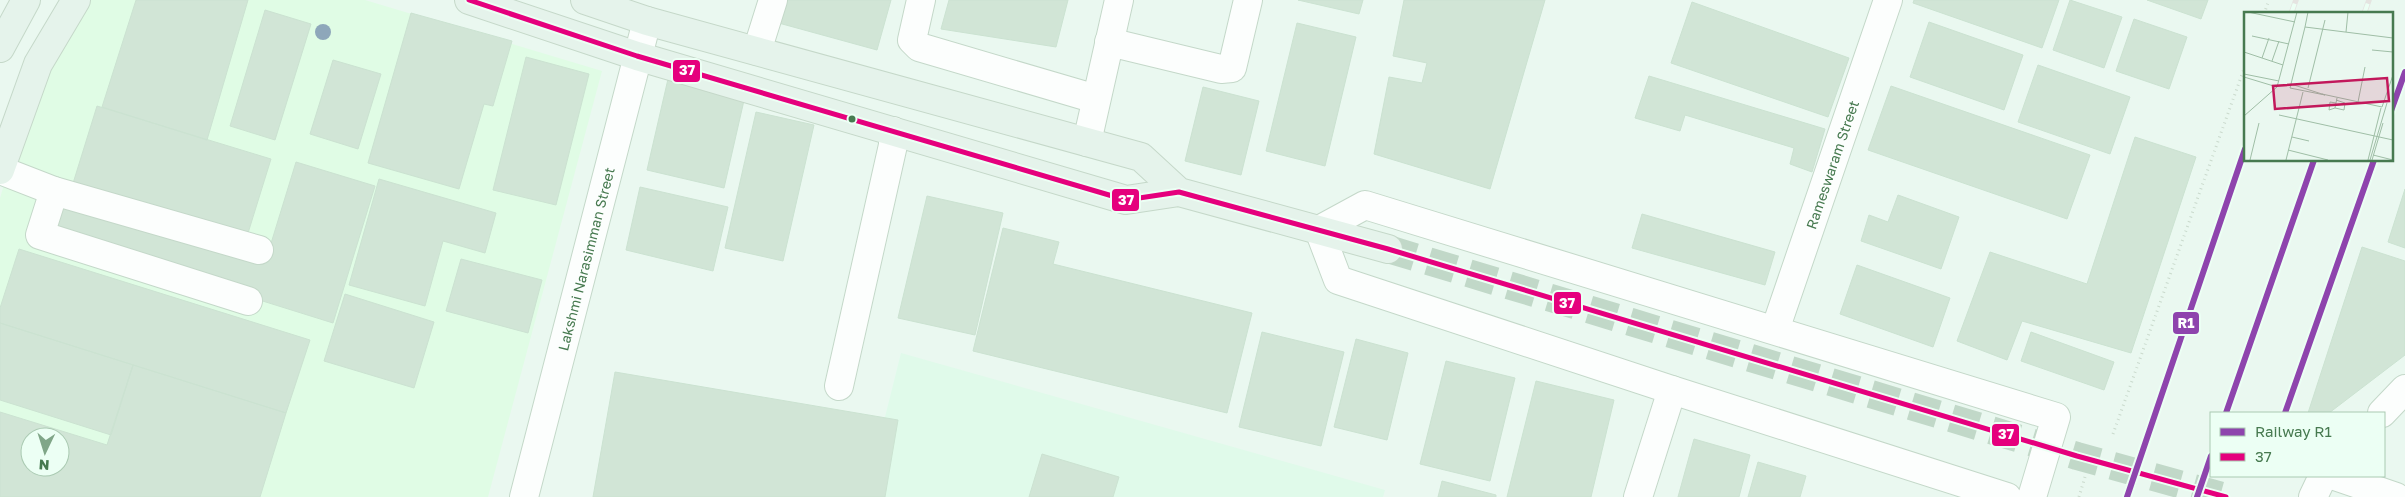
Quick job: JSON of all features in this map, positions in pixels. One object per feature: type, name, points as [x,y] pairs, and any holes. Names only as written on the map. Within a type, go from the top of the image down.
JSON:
[{"type":"main road","points":[[0,48],[26,0]]},
{"type":"main road","points":[[0,170],[38,64],[76,0]]},
{"type":"main road","points":[[469,0],[637,56],[1126,200],[1179,192],[1388,249]]},
{"type":"main road","points":[[585,0],[647,21],[1141,156],[1179,192]]},
{"type":"street","points":[[757,51],[773,0]]},
{"type":"street","points":[[921,0],[912,40],[919,47],[1096,99]]},
{"type":"street","points":[[1087,142],[1118,0]]},
{"type":"street","points":[[1109,42],[1221,69],[1232,68],[1248,0]]},
{"type":"street","name":"Rameswaram Street","points":[[1776,330],[1888,0]]},
{"type":"street","name":"Lakshmi Narasimman Street","points":[[524,497],[647,21]]},
{"type":"street","points":[[838,386],[893,145],[893,131]]},
{"type":"street","points":[[0,170],[54,191],[259,250]]},
{"type":"street","points":[[54,191],[40,235],[248,301]]},
{"type":"street","points":[[2007,497],[1672,390],[1338,280],[1319,230],[1365,205],[2056,417],[2032,497]]},
{"type":"street","points":[[2383,412],[2405,389]]},
{"type":"street","points":[[1638,497],[1672,390]]},
{"type":"street","points":[[2313,497],[2322,477]]},
{"type":"street","points":[[2338,477],[2396,497]]},
{"type":"path","points":[[2265,12],[2269,0]]},
{"type":"path","points":[[2113,434],[2244,69]]},
{"type":"path","points":[[2079,497],[2085,477]]},
{"type":"shaded area","points":[[86,0],[365,0],[602,71],[488,497],[0,497],[0,198],[20,131]]},
{"type":"shaded area","points":[[901,353],[1385,490],[1383,497],[865,497]]},
{"type":"building","points":[[136,0],[248,0],[207,140],[102,107]]},
{"type":"building","points":[[781,0],[891,0],[877,50],[775,22]]},
{"type":"building","points":[[949,0],[1068,0],[1056,47],[941,29]]},
{"type":"building","points":[[1298,0],[1363,0],[1359,14]]},
{"type":"building","points":[[1404,0],[1545,0],[1490,189],[1374,154],[1389,77],[1422,83],[1427,63],[1393,56]]},
{"type":"building","points":[[1914,0],[2059,0],[2042,48],[1913,3]]},
{"type":"building","points":[[2070,0],[2122,17],[2104,68],[2053,50]]},
{"type":"building","points":[[2147,0],[2208,0],[2201,19]]},
{"type":"building","points":[[1692,2],[1849,58],[1828,117],[1671,63]]},
{"type":"building","points":[[265,10],[311,24],[275,140],[230,126]]},
{"type":"building","points":[[411,13],[512,41],[493,106],[484,104],[459,189],[368,163]]},
{"type":"building","points":[[2134,19],[2187,37],[2169,89],[2116,71]]},
{"type":"building","points":[[1929,22],[2023,55],[2004,110],[1910,77]]},
{"type":"building","points":[[1297,23],[1356,37],[1325,166],[1266,151]]},
{"type":"building","points":[[526,57],[589,74],[556,205],[493,190]]},
{"type":"building","points":[[333,60],[381,74],[358,149],[310,134]]},
{"type":"building","points":[[2038,65],[2130,97],[2110,154],[2018,122]]},
{"type":"building","points":[[1649,76],[1825,129],[1812,172],[1790,164],[1794,148],[1685,115],[1680,131],[1635,118]]},
{"type":"building","points":[[668,79],[745,96],[724,188],[647,170]]},
{"type":"building","points":[[1891,86],[2090,155],[2067,219],[1868,150]]},
{"type":"building","points":[[1203,87],[1259,101],[1241,175],[1185,161]]},
{"type":"building","points":[[97,106],[271,159],[244,246],[70,193]]},
{"type":"building","points":[[756,112],[814,125],[783,261],[725,248]]},
{"type":"building","points":[[2135,137],[2196,157],[2131,353],[2022,321],[2007,360],[1957,341],[1990,252],[2087,284]]},
{"type":"building","points":[[296,162],[375,186],[333,323],[45,233],[57,198],[265,263]]},
{"type":"building","points":[[379,179],[496,213],[485,253],[443,241],[425,306],[349,285]]},
{"type":"building","points":[[640,187],[728,207],[713,271],[626,250]]},
{"type":"building","points":[[2405,189],[2405,248],[2388,242]]},
{"type":"building","points":[[1898,195],[1959,217],[1941,269],[1861,241],[1869,215],[1888,222]]},
{"type":"building","points":[[927,196],[1003,213],[975,335],[898,318]]},
{"type":"building","points":[[1642,214],[1775,252],[1765,285],[1632,248]]},
{"type":"building","points":[[1003,228],[1059,242],[1053,264],[1252,313],[1227,413],[973,351]]},
{"type":"building","points":[[2362,247],[2405,261],[2405,355],[2330,412],[2308,412]]},
{"type":"building","points":[[19,249],[310,340],[286,413],[0,323],[0,308]]},
{"type":"building","points":[[461,259],[542,280],[528,333],[446,311]]},
{"type":"building","points":[[1857,265],[1950,298],[1933,347],[1840,314]]},
{"type":"building","points":[[345,294],[434,322],[414,388],[324,361]]},
{"type":"building","points":[[0,323],[133,365],[111,435],[0,400]]},
{"type":"building","points":[[1262,332],[1344,352],[1321,446],[1239,427]]},
{"type":"building","points":[[2031,332],[2114,362],[2104,390],[2021,361]]},
{"type":"building","points":[[1356,339],[1408,353],[1387,440],[1334,427]]},
{"type":"building","points":[[1446,361],[1515,378],[1490,481],[1420,464]]},
{"type":"building","points":[[133,365],[286,413],[260,497],[0,497],[0,412],[49,427],[20,427],[20,477],[70,477],[70,434],[107,445]]},
{"type":"building","points":[[615,372],[898,420],[885,497],[593,497]]},
{"type":"building","points":[[1536,381],[1614,400],[1591,497],[1507,497]]},
{"type":"building","points":[[1694,439],[1750,455],[1739,497],[1678,497]]},
{"type":"building","points":[[1042,454],[1119,477],[1113,497],[1029,497]]},
{"type":"building","points":[[1758,462],[1806,476],[1800,497],[1748,497]]},
{"type":"building","points":[[1442,481],[1496,495],[1496,497],[1438,497]]},
{"type":"tunnel","points":[[1388,249],[2077,456],[2226,497]]},
{"type":"railway","points":[[2292,12],[2296,0]]},
{"type":"railway","points":[[2365,12],[2369,0]]},
{"type":"railway","points":[[2127,497],[2244,152]]},
{"type":"railway","points":[[2226,412],[2314,161]]},
{"type":"railway","points":[[2197,497],[2210,459]]},
{"type":"rail line","name":"R1","points":[[2392,108],[2405,72]]},
{"type":"rail line","name":"R1","points":[[2127,497],[2244,152]]},
{"type":"rail line","name":"R1","points":[[2226,412],[2314,161]]},
{"type":"rail line","name":"R1","points":[[2285,412],[2374,161]]},
{"type":"rail line","name":"R1","points":[[2197,497],[2210,459]]},
{"type":"transit line","name":"37","points":[[469,0],[637,56],[1126,200],[1179,192],[1388,249],[2077,456],[2226,497]]}]
